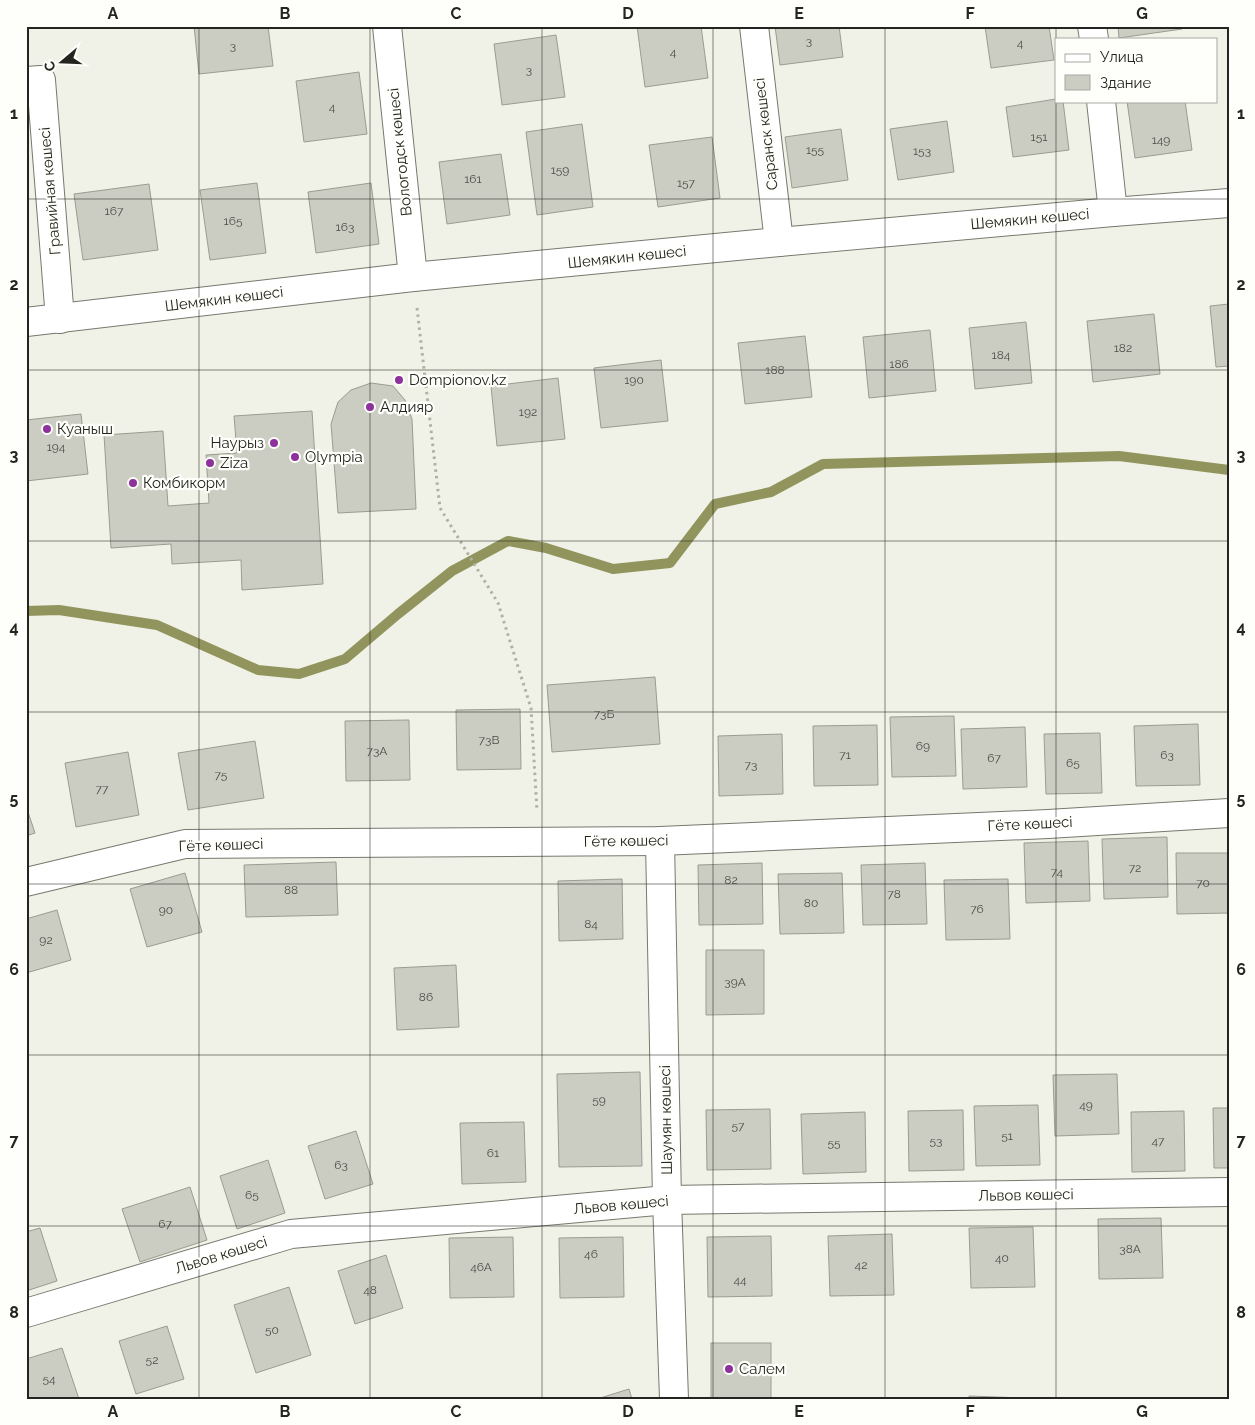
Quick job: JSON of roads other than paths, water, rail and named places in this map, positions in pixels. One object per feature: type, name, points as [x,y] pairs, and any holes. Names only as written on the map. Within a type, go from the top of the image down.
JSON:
[{"type":"street","name":"Вологодск көшесі","points":[[387,26],[413,277]]},
{"type":"street","name":"Саранск көшесі","points":[[754,26],[779,242]]},
{"type":"street","name":"Гравийная көшесі","points":[[26,81],[41,80],[60,318]]},
{"type":"street","points":[[1101,102],[1113,212]]},
{"type":"street","name":"Шемякин көшесі","points":[[26,322],[413,277],[779,242],[1229,203]]},
{"type":"street","name":"Гёте көшесі","points":[[26,882],[185,844],[660,840],[1038,824],[1229,813]]},
{"type":"street","name":"Шаумян көшесі","points":[[660,840],[667,1200],[674,1399]]},
{"type":"street","name":"Львов көшесі","points":[[26,1313],[291,1234],[667,1200],[1229,1192]]},
{"type":"waterway","points":[[26,611],[59,610],[157,625],[258,670],[299,674],[345,659],[452,571],[508,541],[546,548],[613,569],[670,563],[715,504],[771,492],[823,464],[1119,456],[1229,470]]},
{"type":"place","name":"Dompionov.kz","points":[[399,380]]},
{"type":"place","name":"Алдияр","points":[[370,407]]},
{"type":"place","name":"Куаныш","points":[[47,429]]},
{"type":"place","name":"Наурыз","points":[[274,443]]},
{"type":"place","name":"Olympia","points":[[295,457]]},
{"type":"place","name":"Ziza","points":[[210,463]]},
{"type":"place","name":"Комбикорм","points":[[133,483]]},
{"type":"place","name":"Салем","points":[[729,1369]]}]
